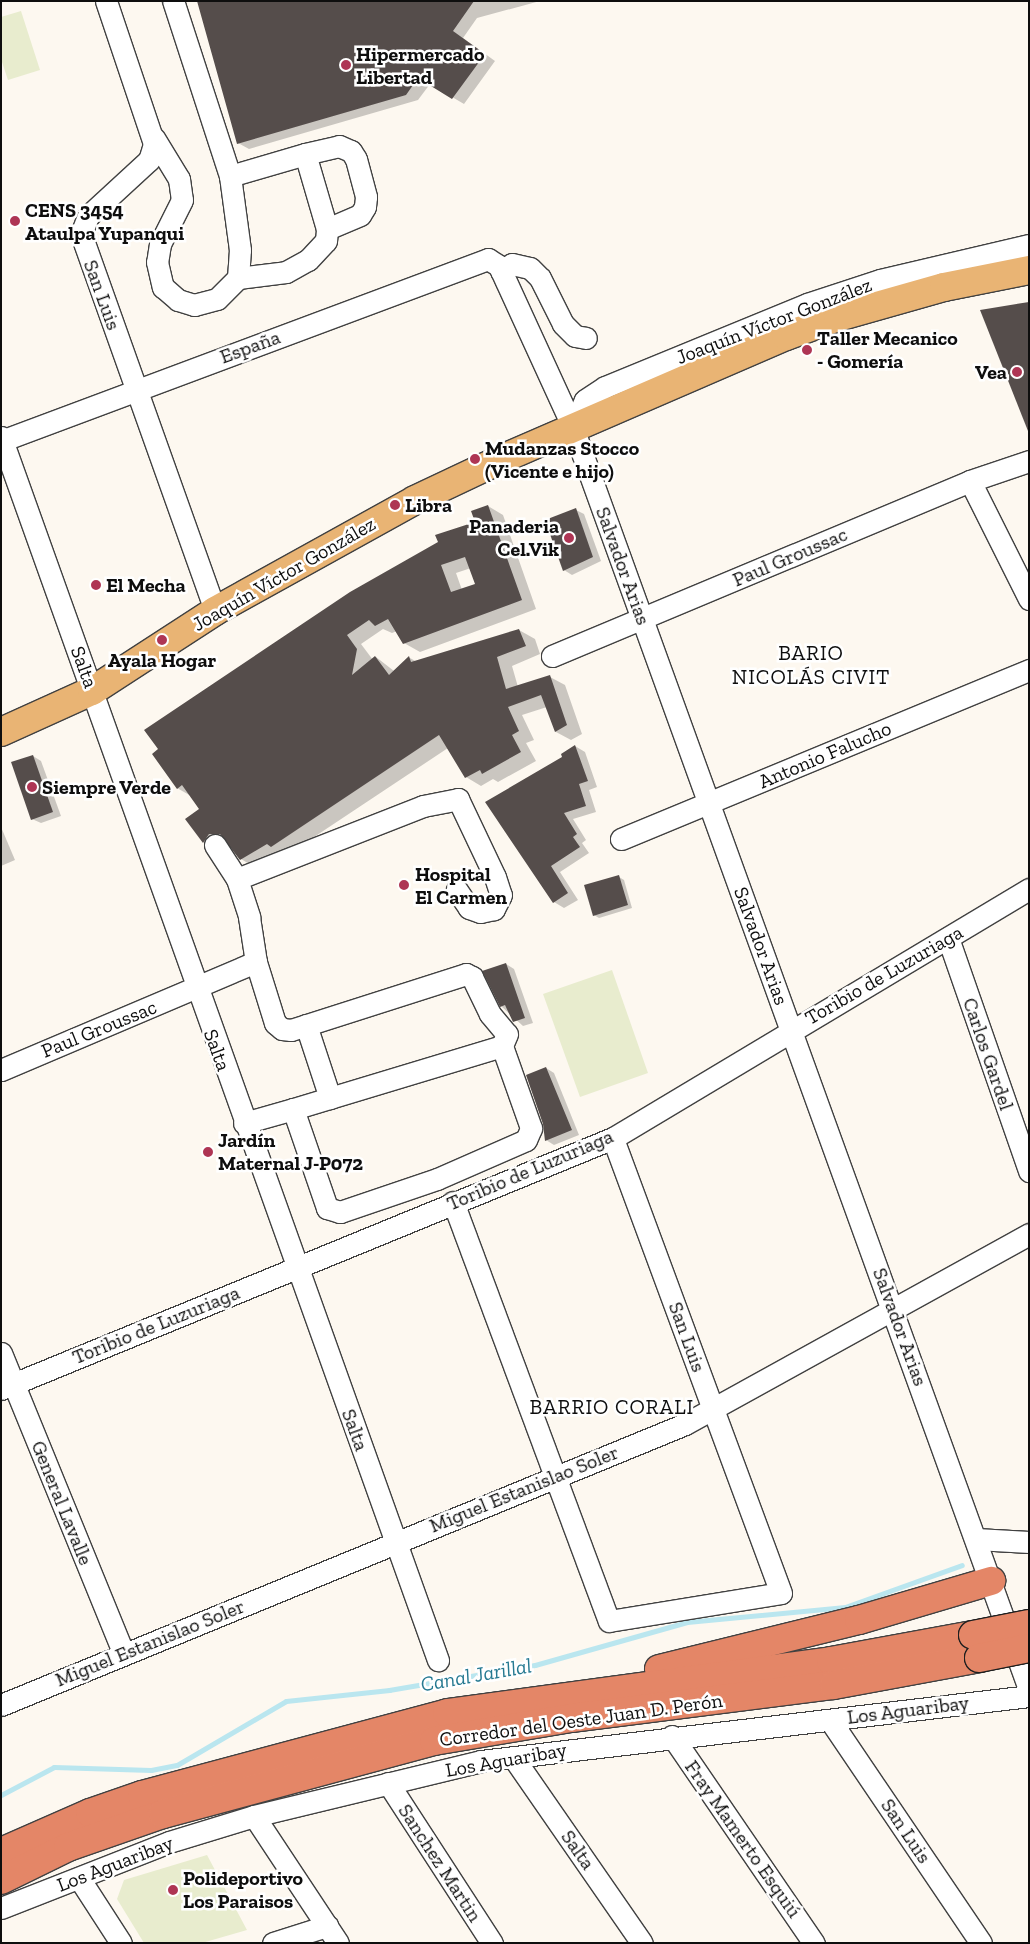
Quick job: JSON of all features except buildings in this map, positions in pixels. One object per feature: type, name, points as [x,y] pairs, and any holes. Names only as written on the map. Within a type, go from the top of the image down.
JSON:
[{"type":"highway","points":[[521,1701],[859,1620],[991,1581]]},
{"type":"highway","name":"Corredor del Oeste Juan D. Perón","points":[[1,1880],[68,1847],[163,1814],[434,1741],[571,1718],[834,1685],[976,1647],[1029,1624]]},
{"type":"highway","name":"Corredor del Oeste Juan D. Perón","points":[[1,1852],[90,1812],[142,1795],[422,1719],[521,1701],[812,1664],[976,1647],[1029,1648]]},
{"type":"main road","name":"Joaquín Víctor González","points":[[1,732],[92,691],[215,611],[415,500],[573,428],[829,320],[904,298],[1029,270]]},
{"type":"street","points":[[106,1],[154,138],[179,179],[182,200],[160,244],[157,262],[164,288],[178,300],[194,304],[217,299],[238,278],[286,272],[308,260],[326,241],[327,229],[305,154]]},
{"type":"street","points":[[173,1],[230,176],[240,250],[238,278]]},
{"type":"street","name":"San Luis","points":[[154,138],[149,160],[88,216],[81,231],[215,611]]},
{"type":"street","points":[[230,176],[339,146],[350,151],[356,159],[366,197],[365,207],[360,215],[327,229]]},
{"type":"street","name":"Joaquín Víctor González","points":[[573,428],[585,400],[605,387],[807,304],[880,280],[1029,245]]},
{"type":"street","name":"España","points":[[2,439],[488,259],[500,269]]},
{"type":"street","points":[[500,269],[512,264],[530,268],[540,278],[563,324],[575,336],[586,338]]},
{"type":"street","name":"Salvador Arias","points":[[500,269],[573,428],[894,1310],[1029,1689]]},
{"type":"street","points":[[998,276],[1029,278]]},
{"type":"street","name":"Salta","points":[[2,439],[196,989],[438,1660]]},
{"type":"street","name":"Paul Groussac","points":[[552,656],[970,482],[1029,461]]},
{"type":"street","points":[[970,482],[1029,598]]},
{"type":"street","name":"Antonio Falucho","points":[[621,839],[1029,670]]},
{"type":"street","points":[[237,879],[423,806],[458,799],[496,877],[500,895],[494,909],[480,912],[469,908],[456,890]]},
{"type":"street","points":[[215,845],[237,879],[249,917],[256,962],[275,1023],[282,1029],[291,1030],[466,974],[476,982],[490,1014],[507,1034],[502,1046],[530,1128],[526,1140],[437,1178],[340,1212],[327,1208],[293,1109]]},
{"type":"street","name":"Toribio de Luzuriaga","points":[[8,1387],[453,1202],[613,1138],[791,1030],[1029,890]]},
{"type":"street","name":"Carlos Gardel","points":[[948,938],[1029,1171]]},
{"type":"street","name":"Paul Groussac","points":[[1,1070],[256,962]]},
{"type":"street","points":[[306,1025],[330,1098]]},
{"type":"street","points":[[244,1123],[502,1046]]},
{"type":"street","name":"San Luis","points":[[555,1476],[609,1620],[781,1593],[613,1138]]},
{"type":"street","points":[[453,1202],[555,1476]]},
{"type":"street","name":"Miguel Estanislao Soler","points":[[1,1705],[714,1409],[1029,1234]]},
{"type":"street","name":"General Lavalle","points":[[1,1352],[8,1387],[124,1654]]},
{"type":"street","points":[[976,1538],[1029,1542]]},
{"type":"street","name":"Los Aguaribay","points":[[1,1908],[169,1842],[254,1816],[481,1761],[672,1736],[830,1720],[1029,1696]]},
{"type":"street","name":"San Luis","points":[[830,1720],[981,1943]]},
{"type":"street","name":"Fray Mamerto Esquiú","points":[[672,1736],[814,1943]]},
{"type":"street","name":"Salta","points":[[513,1757],[642,1943]]},
{"type":"street","name":"Sanchez Martin","points":[[388,1784],[492,1943]]},
{"type":"street","points":[[254,1816],[333,1935],[273,1943]]},
{"type":"street","points":[[79,1878],[121,1943]]},
{"type":"green space","points":[[21,11],[40,70],[8,80],[1,59],[1,17]]},
{"type":"green space","points":[[612,970],[648,1073],[580,1097],[543,994]]},
{"type":"green space","name":"Polideportivo Los Paraisos","points":[[207,1855],[247,1930],[202,1943],[144,1943],[117,1899],[124,1880]]},
{"type":"waterway","name":"Canal Jarillal","points":[[1,1795],[54,1767],[151,1770],[177,1765],[286,1701],[389,1690],[535,1665],[687,1622],[845,1607],[962,1565]]},
{"type":"place","name":"Hipermercado Libertad","points":[[346,65]]},
{"type":"place","name":"CENS 3454 Ataulpa Yupanqui","points":[[15,221]]},
{"type":"place","name":"Taller Mecanico - Gomería","points":[[807,350]]},
{"type":"place","name":"Vea","points":[[1017,372]]},
{"type":"place","name":"Mudanzas Stocco (Vicente e hijo)","points":[[475,459]]},
{"type":"place","name":"Libra","points":[[395,505]]},
{"type":"place","name":"Panaderia Cel.Vik","points":[[569,538]]},
{"type":"place","name":"El Mecha","points":[[96,585]]},
{"type":"place","name":"Ayala Hogar","points":[[162,640]]},
{"type":"place","name":"Siempre Verde","points":[[32,787]]},
{"type":"place","name":"Hospital El Carmen","points":[[404,885]]},
{"type":"place","name":"Jardín Maternal J-P072","points":[[208,1152]]},
{"type":"place","name":"Polideportivo Los Paraisos","points":[[173,1890]]},
{"type":"district","name":"BARIO NICOLÁS CIVIT","points":[[811,665]]},
{"type":"district","name":"BARRIO CORALI","points":[[612,1407]]}]
